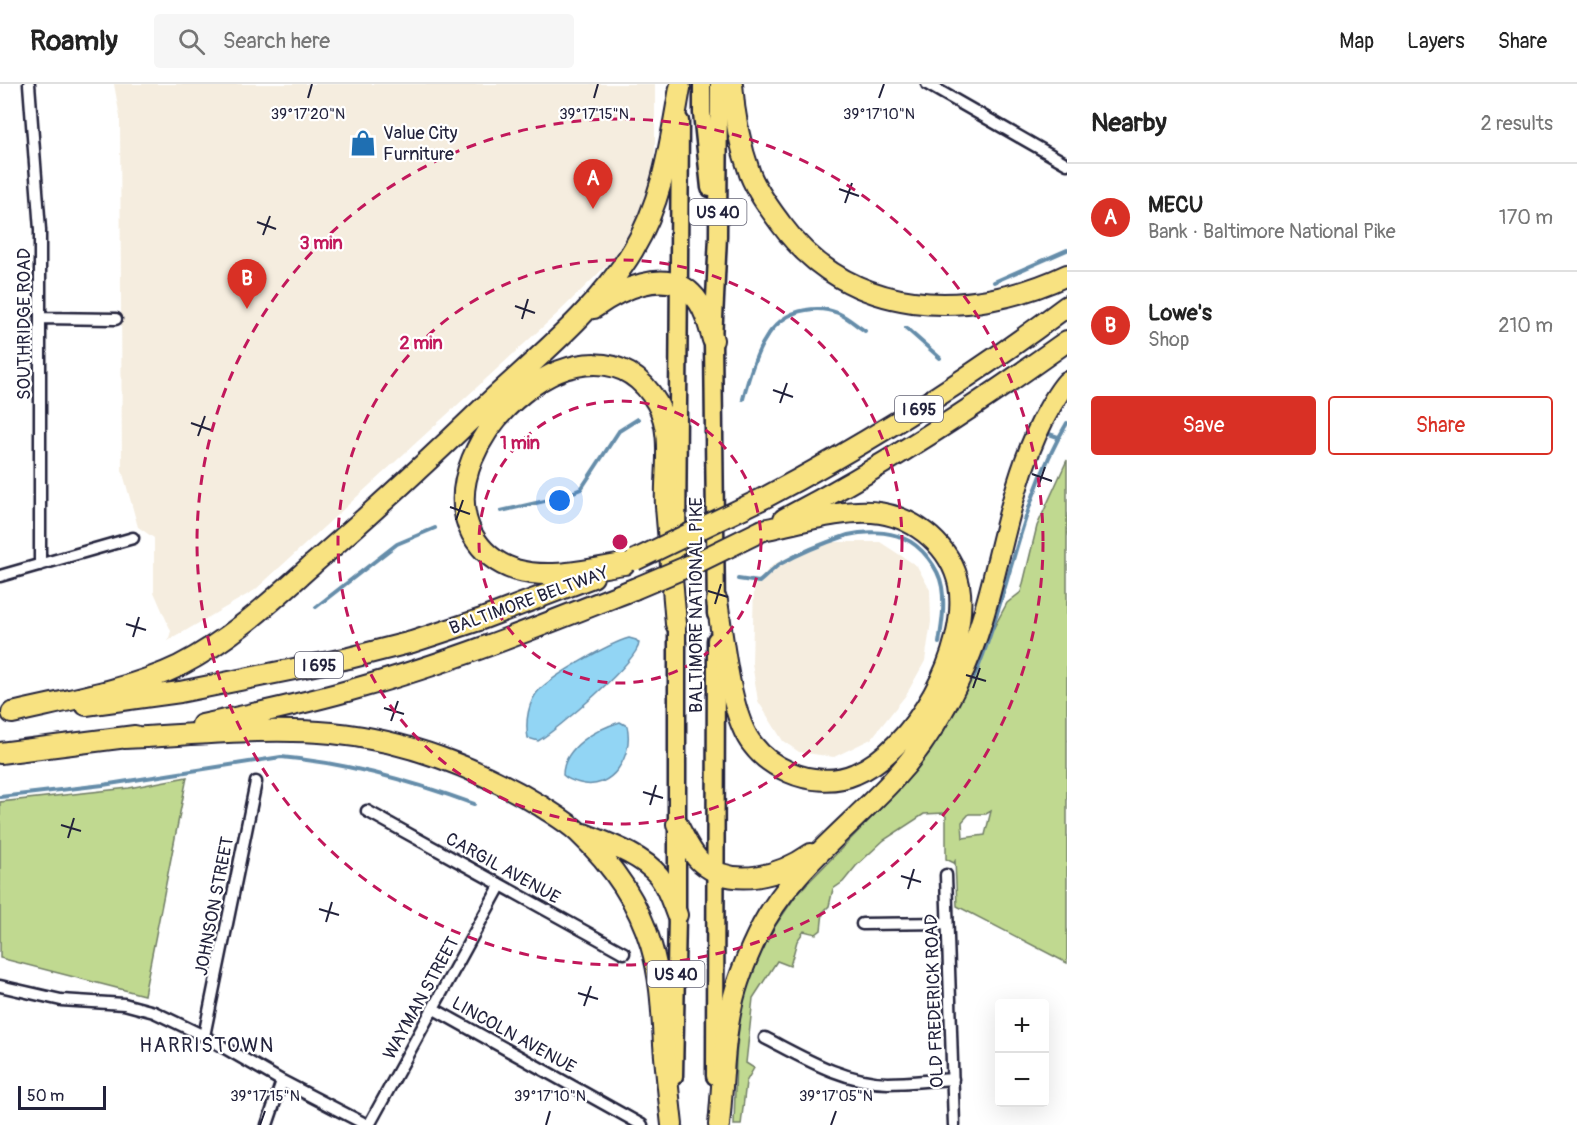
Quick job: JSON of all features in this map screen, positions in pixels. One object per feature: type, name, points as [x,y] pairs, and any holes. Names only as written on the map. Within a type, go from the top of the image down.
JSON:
[{"type":"highway","points":[[732,84],[738,129],[751,174],[768,207],[788,234],[809,255],[831,272],[862,288],[889,298],[924,304],[957,305],[994,300],[1028,291],[1067,275]]},
{"type":"highway","points":[[6,714],[152,677],[212,648],[265,607],[378,508],[577,320],[622,266],[650,217],[663,177],[680,86]]},
{"type":"highway","points":[[577,320],[603,301],[621,292],[640,285],[664,281],[679,284],[692,293],[698,302],[713,340]]},
{"type":"highway","name":"BALTIMORE BELTWAY","points":[[6,714],[119,702],[349,658],[412,642],[478,620],[630,562],[764,498],[854,449],[919,409],[1067,306]]},
{"type":"highway","name":"BALTIMORE BELTWAY","points":[[0,753],[124,738],[188,728],[270,711],[359,688],[494,644],[698,562],[763,530],[858,479],[926,437],[1000,389],[1067,341]]},
{"type":"highway","points":[[630,562],[565,573],[533,573],[516,570],[486,554],[476,542],[468,526],[464,509],[469,469],[488,430],[500,414],[533,385],[574,366],[593,363],[612,366],[629,374],[650,393],[658,406],[665,433],[666,504],[676,624]]},
{"type":"highway","points":[[717,1125],[732,1002],[743,968],[758,934],[775,905],[828,842],[910,760],[949,700],[974,643],[1016,486],[1026,458],[1051,406],[1067,382]]},
{"type":"highway","points":[[717,601],[733,699],[739,721],[751,744],[779,768],[815,780],[854,775],[891,750],[928,704],[951,653],[960,606],[958,585],[952,565],[930,536],[914,524],[878,512],[856,512],[763,530]]},
{"type":"highway","points":[[124,738],[304,731],[366,739],[422,753],[473,771],[532,801],[576,831],[620,850],[649,866],[668,890],[677,915]]},
{"type":"highway","points":[[677,824],[702,864],[731,877],[763,876],[784,870],[828,842]]},
{"type":"highway","points":[[576,831],[611,869],[627,891],[651,943],[662,999],[673,1125]]},
{"type":"main road","points":[[702,84],[702,113],[708,178],[718,236]]},
{"type":"main road","name":"BALTIMORE NATIONAL PIKE","points":[[717,1125],[717,601],[713,340],[718,236],[719,84]]},
{"type":"main road","name":"BALTIMORE NATIONAL PIKE","points":[[673,1125],[677,915],[676,624],[680,86]]},
{"type":"street","name":"SOUTHRIDGE ROAD","points":[[29,84],[39,198],[42,318],[40,565]]},
{"type":"street","points":[[927,84],[1067,164]]},
{"type":"street","points":[[42,318],[116,319]]},
{"type":"street","points":[[0,576],[133,538]]},
{"type":"street","name":"JOHNSON STREET","points":[[204,1036],[256,782]]},
{"type":"street","name":"CARGIL AVENUE","points":[[367,811],[624,954]]},
{"type":"street","name":"OLD FREDERICK ROAD","points":[[946,875],[954,1125]]},
{"type":"street","name":"WAYMAN STREET","points":[[368,1125],[500,886]]},
{"type":"street","points":[[862,924],[947,923]]},
{"type":"street","points":[[0,986],[61,1000],[138,1006],[171,1019],[204,1036],[282,1081],[368,1125]]},
{"type":"street","name":"LINCOLN AVENUE","points":[[434,1009],[642,1125]]},
{"type":"street","points":[[765,1038],[828,1070],[868,1081],[888,1083],[953,1079]]},
{"type":"street","points":[[267,1125],[282,1081]]},
{"type":"shaded area","points":[[114,84],[655,84],[655,150],[651,178],[635,224],[627,240],[609,263],[558,313],[255,590],[168,641],[171,631],[154,592],[154,538],[138,527],[122,470],[120,117]]},
{"type":"shaded area","points":[[822,542],[880,542],[917,566],[930,590],[931,622],[925,661],[906,695],[871,739],[834,757],[799,752],[783,741],[758,701],[752,663],[754,585],[774,564]]},
{"type":"green space","points":[[1067,460],[1067,963],[957,906],[955,861],[954,863],[946,859],[946,817],[944,813],[924,814],[884,840],[856,866],[843,882],[833,889],[829,906],[823,912],[821,930],[816,934],[804,931],[797,941],[790,966],[777,961],[753,998],[746,1063],[754,1068],[746,1082],[741,1125],[734,1125],[736,1057],[741,1007],[756,954],[797,894],[879,810],[927,753],[1007,603],[1021,592],[1037,526]],"holes":[[[991,811],[985,835],[963,838],[962,822],[969,814],[986,814]]]},
{"type":"green space","points":[[187,777],[144,995],[0,958],[0,802],[129,788]]},
{"type":"water","points":[[629,638],[639,643],[635,652],[611,679],[547,735],[538,741],[528,738],[528,712],[540,689],[583,660],[608,646]]},
{"type":"water","points":[[620,722],[627,726],[627,748],[624,759],[611,777],[591,784],[573,781],[563,775],[569,756],[575,748],[592,734]]},
{"type":"waterway","points":[[994,282],[1067,250]]},
{"type":"waterway","points":[[743,399],[762,344],[770,332],[792,314],[810,309],[822,309],[838,313],[865,331]]},
{"type":"waterway","points":[[906,328],[940,358]]},
{"type":"waterway","points":[[501,511],[562,497],[581,489],[619,431],[638,419]]},
{"type":"waterway","points":[[973,680],[1038,484],[1067,423]]},
{"type":"waterway","points":[[1046,433],[1058,437]]},
{"type":"waterway","points":[[316,607],[397,544],[435,528]]},
{"type":"waterway","points":[[738,579],[759,582],[780,564],[848,535],[876,532],[897,536],[916,546],[937,572],[943,594],[939,643]]},
{"type":"waterway","points":[[0,797],[103,785],[281,757],[355,768],[474,804]]},
{"type":"place","name":"Value City Furniture","points":[[363,143]]},
{"type":"place","name":"MECU","points":[[593,209]]},
{"type":"place","name":"Lowe's","points":[[247,309]]},
{"type":"district","name":"HARRISTOWN","points":[[207,1045]]}]
